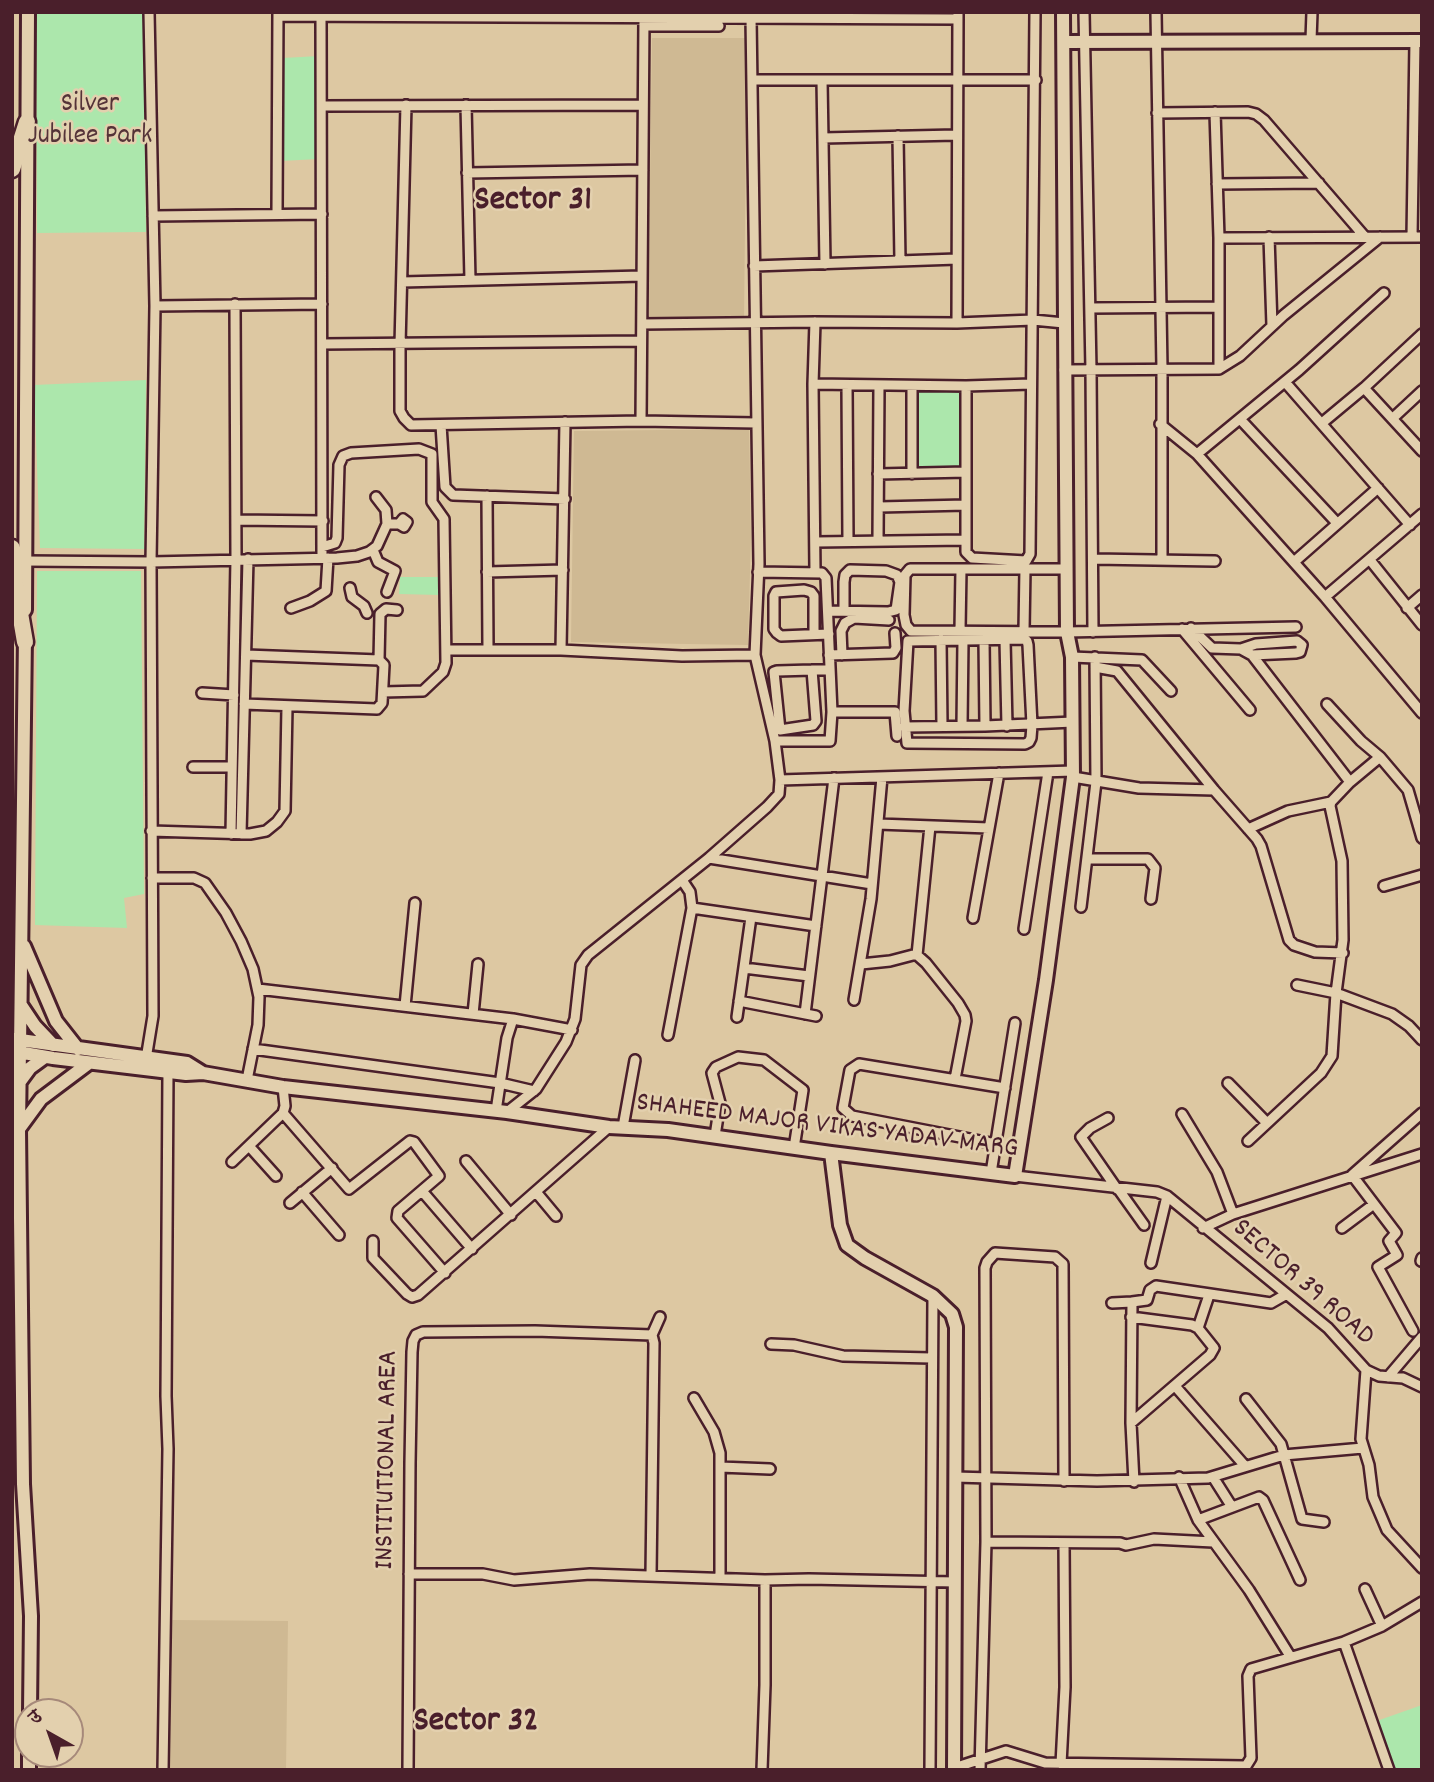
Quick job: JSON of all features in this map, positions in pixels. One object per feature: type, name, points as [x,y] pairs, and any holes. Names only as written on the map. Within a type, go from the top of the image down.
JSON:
[{"type":"highway","points":[[12,169],[27,122]]},
{"type":"highway","points":[[12,548],[25,642]]},
{"type":"street","points":[[27,12],[25,642],[20,1004],[16,1045],[19,1083],[23,1484],[32,1647],[30,1698]]},
{"type":"street","points":[[146,1059],[153,1016],[151,562],[155,306],[149,12]]},
{"type":"street","points":[[966,386],[966,552],[972,558],[1021,562],[1029,558],[1035,12]]},
{"type":"street","points":[[1015,1176],[1046,980],[1073,774],[1072,657],[1067,632],[1063,12]]},
{"type":"street","points":[[1084,12],[1093,632]]},
{"type":"street","points":[[1156,12],[1162,559]]},
{"type":"street","points":[[1311,40],[1312,12]]},
{"type":"street","points":[[277,213],[278,14],[505,15],[719,26]]},
{"type":"street","points":[[644,22],[688,15],[751,18],[822,15],[958,16],[957,324]]},
{"type":"street","points":[[291,608],[326,591],[322,547],[321,16]]},
{"type":"street","points":[[501,1112],[534,1091],[566,1042],[572,1030],[580,974],[588,955],[709,858],[779,793],[775,741],[755,655],[758,572],[751,18]]},
{"type":"street","points":[[641,421],[644,22]]},
{"type":"street","points":[[1064,42],[1418,41],[1417,237],[1219,238]]},
{"type":"street","points":[[753,80],[1036,80]]},
{"type":"street","points":[[822,80],[825,264]]},
{"type":"street","points":[[407,105],[400,411],[411,425],[641,421],[756,423]]},
{"type":"street","points":[[466,105],[470,280]]},
{"type":"street","points":[[322,106],[643,105]]},
{"type":"street","points":[[1157,113],[1256,114],[1366,237]]},
{"type":"street","points":[[1215,113],[1219,369]]},
{"type":"street","points":[[823,138],[956,135]]},
{"type":"street","points":[[898,136],[900,261]]},
{"type":"street","points":[[467,173],[643,170]]},
{"type":"street","points":[[1217,184],[1319,183]]},
{"type":"street","points":[[152,216],[322,214]]},
{"type":"street","points":[[1269,237],[1272,326]]},
{"type":"street","points":[[1064,370],[1219,369],[1231,363],[1380,237]]},
{"type":"street","points":[[754,266],[957,259]]},
{"type":"street","points":[[402,282],[642,276]]},
{"type":"street","points":[[1197,454],[1285,382],[1384,293]]},
{"type":"street","points":[[235,304],[236,559],[232,767],[236,834]]},
{"type":"street","points":[[155,306],[322,304]]},
{"type":"street","points":[[1090,308],[1218,307]]},
{"type":"street","points":[[642,324],[815,321],[957,324],[1033,320],[1064,323]]},
{"type":"street","points":[[815,321],[815,572]]},
{"type":"street","points":[[1322,423],[1422,334]]},
{"type":"street","points":[[322,344],[641,341]]},
{"type":"street","points":[[1285,382],[1410,525]]},
{"type":"street","points":[[813,384],[1031,384]]},
{"type":"street","points":[[847,385],[848,541]]},
{"type":"street","points":[[878,540],[879,385]]},
{"type":"street","points":[[912,386],[912,474]]},
{"type":"street","points":[[1364,388],[1422,450]]},
{"type":"street","points":[[1393,418],[1422,391]]},
{"type":"street","points":[[1240,419],[1337,523]]},
{"type":"street","points":[[561,650],[565,422]]},
{"type":"street","points":[[441,425],[445,487],[453,495],[565,499]]},
{"type":"street","points":[[1160,425],[1197,454],[1325,597],[1422,713]]},
{"type":"street","points":[[322,547],[335,543],[338,538],[339,465],[343,456],[351,453],[419,449],[432,454],[432,502],[444,519],[445,667],[426,689],[418,692],[383,692]]},
{"type":"street","points":[[878,474],[966,472]]},
{"type":"street","points":[[1294,562],[1378,488]]},
{"type":"street","points":[[486,496],[488,649]]},
{"type":"street","points":[[25,561],[151,562],[357,556],[373,550],[387,524],[386,510],[376,497]]},
{"type":"street","points":[[878,507],[966,505]]},
{"type":"street","points":[[1325,597],[1422,514]]},
{"type":"street","points":[[236,520],[323,521]]},
{"type":"street","points":[[387,524],[400,524]]},
{"type":"street","points":[[816,542],[964,540]]},
{"type":"street","points":[[373,550],[378,562],[394,571],[387,592]]},
{"type":"street","points":[[236,834],[244,704],[248,559]]},
{"type":"street","points":[[1094,559],[1214,561]]},
{"type":"street","points":[[1370,560],[1422,625]]},
{"type":"street","points":[[1024,631],[1025,568]]},
{"type":"street","points":[[1067,569],[910,569],[906,572],[906,625],[911,631],[962,635],[1024,631],[1296,627]]},
{"type":"street","points":[[961,569],[962,726]]},
{"type":"street","points":[[487,572],[563,570]]},
{"type":"street","points":[[829,611],[888,612],[896,610],[900,582],[897,575],[886,571],[850,570],[845,575],[844,611]]},
{"type":"street","points":[[758,572],[815,572],[822,573],[826,578],[832,712],[830,741],[775,741]]},
{"type":"street","points":[[244,704],[377,709],[382,703],[384,665],[379,660],[374,614],[352,597],[350,588]]},
{"type":"street","points":[[814,634],[814,596],[804,590],[785,589],[776,592],[774,629],[777,633],[781,636],[829,634]]},
{"type":"street","points":[[1408,608],[1422,595]]},
{"type":"street","points":[[374,614],[386,609],[397,610]]},
{"type":"street","points":[[842,655],[841,631],[845,623],[854,618],[889,620]]},
{"type":"street","points":[[1186,629],[1212,648],[1241,649],[1256,644],[1297,641],[1303,645],[1300,652],[1296,653],[1252,656]]},
{"type":"street","points":[[1186,629],[1250,710]]},
{"type":"street","points":[[829,655],[893,653],[896,648],[895,633]]},
{"type":"street","points":[[962,635],[984,640],[1024,639],[1028,643],[1032,725],[1031,738],[1025,744],[909,745],[905,739],[908,641],[941,640],[962,635]]},
{"type":"street","points":[[941,640],[942,726]]},
{"type":"street","points":[[984,640],[985,726]]},
{"type":"street","points":[[1005,640],[1007,726]]},
{"type":"street","points":[[1241,649],[1252,656],[1350,782]]},
{"type":"street","points":[[446,650],[561,650],[682,656],[755,655]]},
{"type":"street","points":[[246,655],[379,660]]},
{"type":"street","points":[[1072,657],[1117,671],[1262,846],[1289,940],[1294,945],[1315,952],[1343,953]]},
{"type":"street","points":[[1095,662],[1142,660],[1171,691]]},
{"type":"street","points":[[1081,907],[1096,782],[1095,662]]},
{"type":"street","points":[[812,670],[816,721],[813,724],[780,730],[774,672],[812,670],[830,670]]},
{"type":"street","points":[[202,693],[234,695]]},
{"type":"street","points":[[1327,704],[1361,741],[1380,757],[1408,790],[1422,838]]},
{"type":"street","points":[[151,831],[236,834],[266,831],[278,822],[285,811],[287,707]]},
{"type":"street","points":[[832,712],[895,712],[897,736]]},
{"type":"street","points":[[904,727],[1073,722]]},
{"type":"street","points":[[1248,829],[1287,811],[1331,802],[1380,757]]},
{"type":"street","points":[[193,767],[232,767]]},
{"type":"street","points":[[780,780],[1048,772],[1073,774],[1096,782],[1139,788],[1214,790]]},
{"type":"street","points":[[1024,929],[1048,772]]},
{"type":"street","points":[[973,918],[999,774]]},
{"type":"street","points":[[854,1000],[872,884],[882,777]]},
{"type":"street","points":[[805,1014],[834,778]]},
{"type":"street","points":[[1248,1141],[1328,1064],[1332,1056],[1336,993],[1343,953],[1342,861],[1330,810],[1331,802]]},
{"type":"street","points":[[878,824],[989,828]]},
{"type":"street","points":[[930,826],[917,955],[958,1003],[965,1016],[955,1079]]},
{"type":"street","points":[[709,858],[872,884]]},
{"type":"street","points":[[1087,859],[1148,859],[1154,867],[1151,899]]},
{"type":"street","points":[[1384,886],[1422,874]]},
{"type":"street","points":[[152,878],[194,878],[205,883],[241,941],[258,989],[258,1025],[247,1080]]},
{"type":"street","points":[[668,1035],[692,908],[690,892],[682,880]]},
{"type":"street","points":[[405,1006],[415,903]]},
{"type":"street","points":[[692,908],[816,926]]},
{"type":"street","points":[[737,1017],[751,917]]},
{"type":"street","points":[[21,939],[56,1021],[78,1049]]},
{"type":"street","points":[[861,964],[917,955]]},
{"type":"street","points":[[474,1014],[478,964]]},
{"type":"street","points":[[744,968],[810,976]]},
{"type":"street","points":[[1297,985],[1336,993],[1392,1014],[1422,1040]]},
{"type":"street","points":[[258,989],[513,1019],[572,1030]]},
{"type":"street","points":[[739,1001],[816,1016]]},
{"type":"street","points":[[20,1004],[34,1027],[53,1045]]},
{"type":"street","points":[[501,1112],[500,1083],[513,1019]]},
{"type":"street","points":[[991,1173],[1015,1023]]},
{"type":"street","name":"SHAHEED MAJOR VIKAS YADAV MARG","points":[[16,1045],[53,1045],[187,1063],[203,1073]]},
{"type":"street","name":"SHAHEED MAJOR VIKAS YADAV MARG","points":[[16,1045],[45,1057],[89,1063],[203,1073],[283,1087],[616,1127],[668,1130],[1118,1190],[1157,1192],[1167,1196]]},
{"type":"street","points":[[253,1049],[500,1083],[534,1091]]},
{"type":"street","points":[[19,1083],[30,1068],[45,1057]]},
{"type":"street","points":[[715,1136],[720,1103],[712,1073],[716,1067],[738,1057],[764,1060],[803,1090],[794,1148]]},
{"type":"street","points":[[373,1241],[373,1258],[412,1297],[418,1295],[536,1192],[616,1127],[635,1060]]},
{"type":"street","points":[[19,1129],[41,1098],[89,1063]]},
{"type":"street","points":[[996,1144],[852,1116],[843,1108],[850,1070],[859,1064],[1005,1088]]},
{"type":"street","points":[[163,1770],[168,1449],[168,1072]]},
{"type":"street","points":[[1228,1083],[1267,1123]]},
{"type":"street","points":[[232,1162],[283,1113],[283,1087]]},
{"type":"street","points":[[283,1113],[347,1188],[352,1188],[412,1141],[439,1176],[398,1212],[397,1218],[445,1273]]},
{"type":"street","points":[[1352,1175],[1422,1113]]},
{"type":"street","points":[[1182,1114],[1217,1172],[1233,1214]]},
{"type":"street","points":[[1108,1118],[1090,1128],[1081,1137],[1144,1225]]},
{"type":"street","points":[[249,1146],[275,1176]]},
{"type":"street","points":[[831,1153],[840,1224],[847,1245],[933,1296],[952,1314],[956,1327],[954,1769],[1006,1751],[1038,1761],[1090,1767],[1252,1767],[1249,1672],[1261,1665],[1344,1642],[1382,1626],[1422,1602]]},
{"type":"street","points":[[1151,1263],[1167,1196],[1203,1228],[1233,1214],[1422,1154]]},
{"type":"street","points":[[466,1161],[511,1214]]},
{"type":"street","points":[[290,1203],[332,1168]]},
{"type":"street","points":[[1352,1175],[1396,1233],[1389,1241],[1396,1255],[1378,1267],[1413,1331]]},
{"type":"street","points":[[422,1191],[472,1249]]},
{"type":"street","points":[[302,1192],[339,1235]]},
{"type":"street","points":[[536,1192],[556,1216]]},
{"type":"street","points":[[1342,1228],[1374,1204]]},
{"type":"street","name":"SECTOR 39 ROAD","points":[[1203,1228],[1328,1328],[1366,1370],[1361,1439],[1369,1465],[1373,1497],[1381,1520],[1396,1542],[1422,1567]]},
{"type":"street","points":[[981,1770],[986,1542],[985,1268],[995,1253],[1055,1257],[1063,1264],[1064,1481]]},
{"type":"street","points":[[1112,1303],[1147,1300],[1150,1290],[1156,1286],[1271,1303],[1285,1295]]},
{"type":"street","points":[[1198,1328],[1209,1295]]},
{"type":"street","points":[[930,1770],[933,1296]]},
{"type":"street","points":[[1132,1302],[1130,1423],[1134,1482]]},
{"type":"street","points":[[651,1575],[652,1335],[660,1317]]},
{"type":"street","points":[[1130,1423],[1210,1355],[1214,1348],[1198,1328],[1131,1317]]},
{"type":"street","name":"INSTITUTIONAL AREA","points":[[408,1770],[412,1352],[416,1335],[423,1332],[535,1331],[652,1335]]},
{"type":"street","points":[[1388,1377],[1422,1337]]},
{"type":"street","points":[[771,1344],[794,1345],[843,1356],[931,1358]]},
{"type":"street","points":[[1366,1370],[1373,1374],[1403,1378],[1422,1387]]},
{"type":"street","points":[[1175,1386],[1245,1466]]},
{"type":"street","points":[[694,1398],[718,1442],[720,1578]]},
{"type":"street","points":[[1246,1399],[1276,1436],[1302,1519],[1324,1522]]},
{"type":"street","points":[[955,1477],[1134,1482],[1179,1477],[1213,1477],[1284,1455],[1363,1448]]},
{"type":"street","points":[[720,1467],[770,1469]]},
{"type":"street","points":[[1179,1477],[1198,1520],[1249,1590],[1290,1656]]},
{"type":"street","points":[[1213,1477],[1232,1507]]},
{"type":"street","points":[[1198,1520],[1259,1497],[1263,1500],[1300,1580]]},
{"type":"street","points":[[986,1542],[1126,1545],[1154,1539],[1213,1542]]},
{"type":"street","points":[[1061,1764],[1065,1687],[1063,1543]]},
{"type":"street","points":[[409,1574],[483,1574],[514,1580],[582,1574],[955,1582]]},
{"type":"street","points":[[762,1770],[765,1580]]},
{"type":"street","points":[[1366,1589],[1382,1626]]},
{"type":"street","points":[[1344,1642],[1390,1770]]},
{"type":"shaded area","points":[[652,38],[747,38],[744,321],[648,320]]},
{"type":"shaded area","points":[[749,429],[751,536],[748,645],[571,642],[574,431]]},
{"type":"shaded area","points":[[172,1620],[288,1621],[286,1770],[170,1770]]},
{"type":"green space","name":"Silver Jubilee Park","points":[[36,12],[143,12],[146,232],[37,233]]},
{"type":"green space","points":[[319,56],[318,159],[281,161],[283,58]]},
{"type":"green space","points":[[146,380],[144,549],[40,548],[34,385]]},
{"type":"green space","points":[[962,391],[962,469],[917,470],[919,392]]},
{"type":"green space","points":[[37,571],[141,571],[144,894],[124,898],[127,928],[35,925]]},
{"type":"green space","points":[[400,577],[440,577],[439,595],[399,594]]},
{"type":"green space","points":[[1422,1705],[1422,1770],[1389,1770],[1371,1723]]},
{"type":"district","name":"Sector 31","points":[[533,203]]},
{"type":"district","name":"Sector 32","points":[[476,1724]]}]
